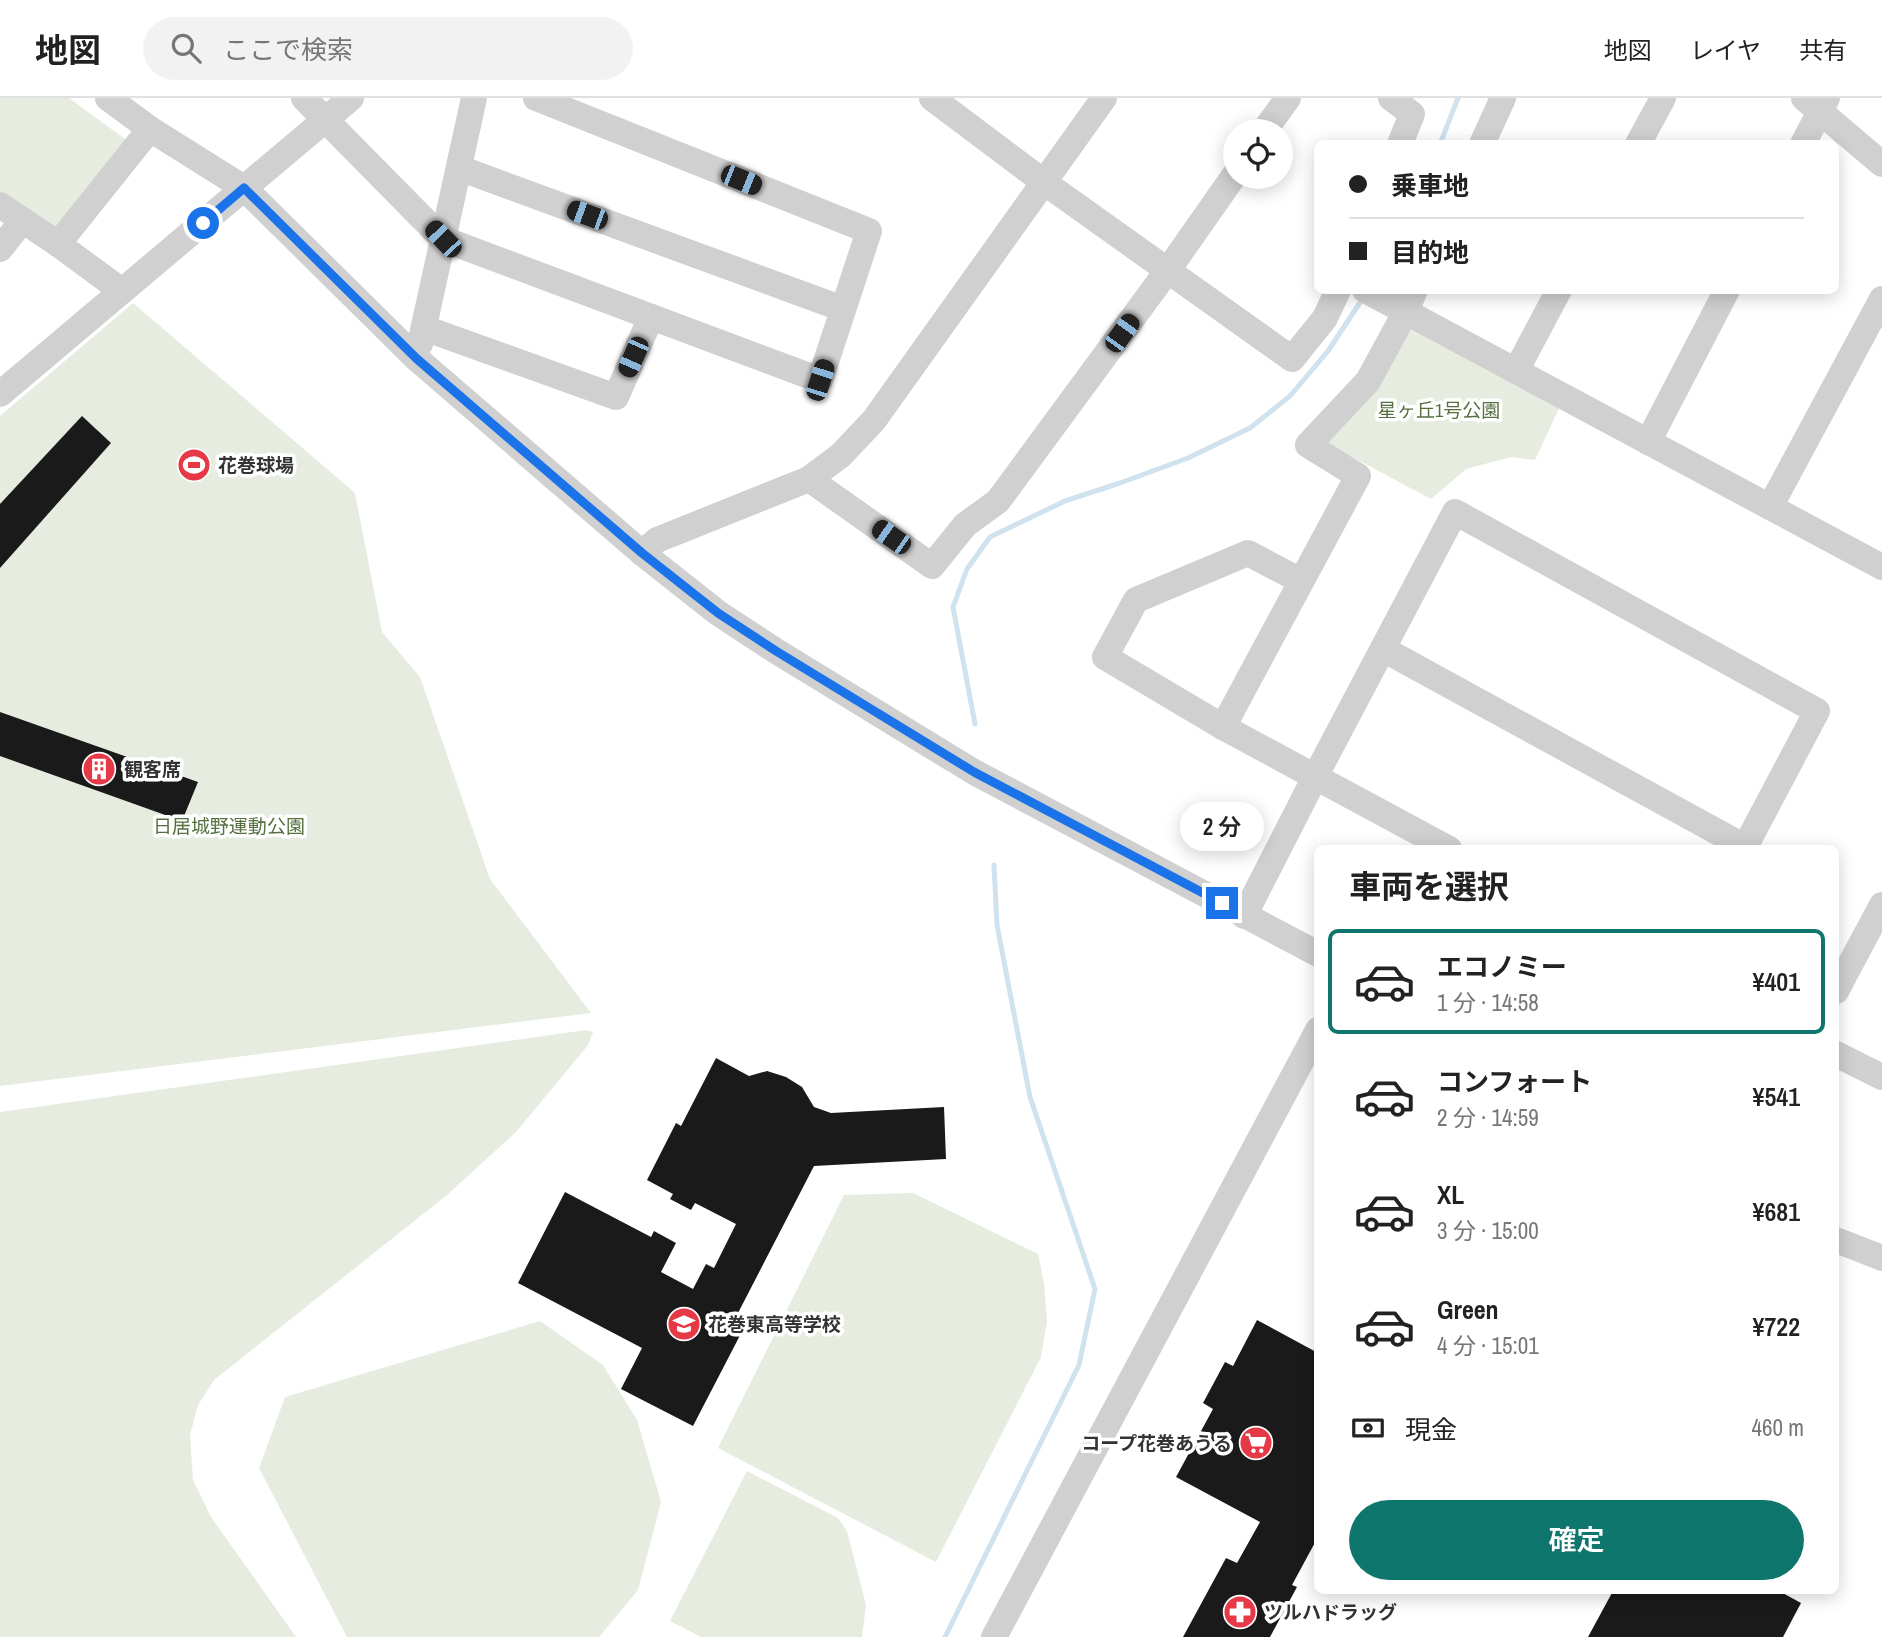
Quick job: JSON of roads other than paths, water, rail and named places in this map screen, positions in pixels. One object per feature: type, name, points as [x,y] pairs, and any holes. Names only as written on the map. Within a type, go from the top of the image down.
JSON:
[{"type":"street","points":[[108,98],[150,129],[244,188],[417,359],[642,553],[718,613],[974,772],[1314,952]]},
{"type":"street","points":[[304,98],[443,239],[820,380],[869,231],[536,98]]},
{"type":"street","points":[[0,394],[351,98]]},
{"type":"street","points":[[417,359],[474,98]]},
{"type":"street","points":[[932,98],[1045,183],[1292,359],[1325,318],[1336,294]]},
{"type":"street","points":[[642,553],[657,540],[809,479],[841,455],[874,420],[1104,98]]},
{"type":"street","points":[[1273,119],[1288,98]]},
{"type":"street","points":[[1391,98],[1412,114],[1402,140]]},
{"type":"street","points":[[1484,140],[1503,98]]},
{"type":"street","points":[[1640,140],[1663,98]]},
{"type":"street","points":[[1804,140],[1817,102],[1882,164]]},
{"type":"street","points":[[58,244],[150,129]]},
{"type":"street","points":[[459,168],[843,309]]},
{"type":"street","points":[[809,479],[932,566],[965,525],[999,501],[1225,189]]},
{"type":"street","points":[[0,205],[122,291]]},
{"type":"street","points":[[0,249],[22,221]]},
{"type":"street","points":[[1379,294],[1410,302],[1516,371],[1882,567]]},
{"type":"street","points":[[1516,371],[1557,294]]},
{"type":"street","points":[[1648,442],[1725,294]]},
{"type":"street","points":[[1770,507],[1882,299]]},
{"type":"street","points":[[1223,727],[1358,476],[1308,445],[1368,381],[1410,302]]},
{"type":"street","points":[[424,328],[616,397],[651,317]]},
{"type":"street","points":[[1244,916],[1455,512],[1817,711],[1746,845]]},
{"type":"street","points":[[1301,582],[1248,553],[1136,600],[1105,657],[1223,727],[1442,845]]},
{"type":"street","points":[[1383,649],[1739,845]]},
{"type":"street","points":[[1839,985],[1882,905]]},
{"type":"street","points":[[994,1637],[1314,1037]]},
{"type":"street","points":[[1839,1056],[1882,1077]]},
{"type":"street","points":[[1839,1241],[1882,1258]]},
{"type":"waterway","points":[[1442,140],[1458,98]]},
{"type":"waterway","points":[[975,724],[953,607],[967,569],[990,537],[1065,501],[1188,458],[1250,428],[1290,396],[1328,351],[1363,298]]},
{"type":"waterway","points":[[945,1637],[1079,1365],[1095,1289],[1030,1097],[997,925],[994,865]]},
{"type":"place","name":"花巻球場","points":[[194,465]]},
{"type":"place","name":"観客席","points":[[99,769]]},
{"type":"place","name":"花巻東高等学校","points":[[684,1324]]},
{"type":"place","name":"コープ花巻あうる","points":[[1256,1443]]},
{"type":"place","name":"ツルハドラッグ","points":[[1240,1612]]},
{"type":"park label","name":"星ヶ丘1号公園","points":[[1439,410]]},
{"type":"park label","name":"日居城野運動公園","points":[[229,826]]}]
